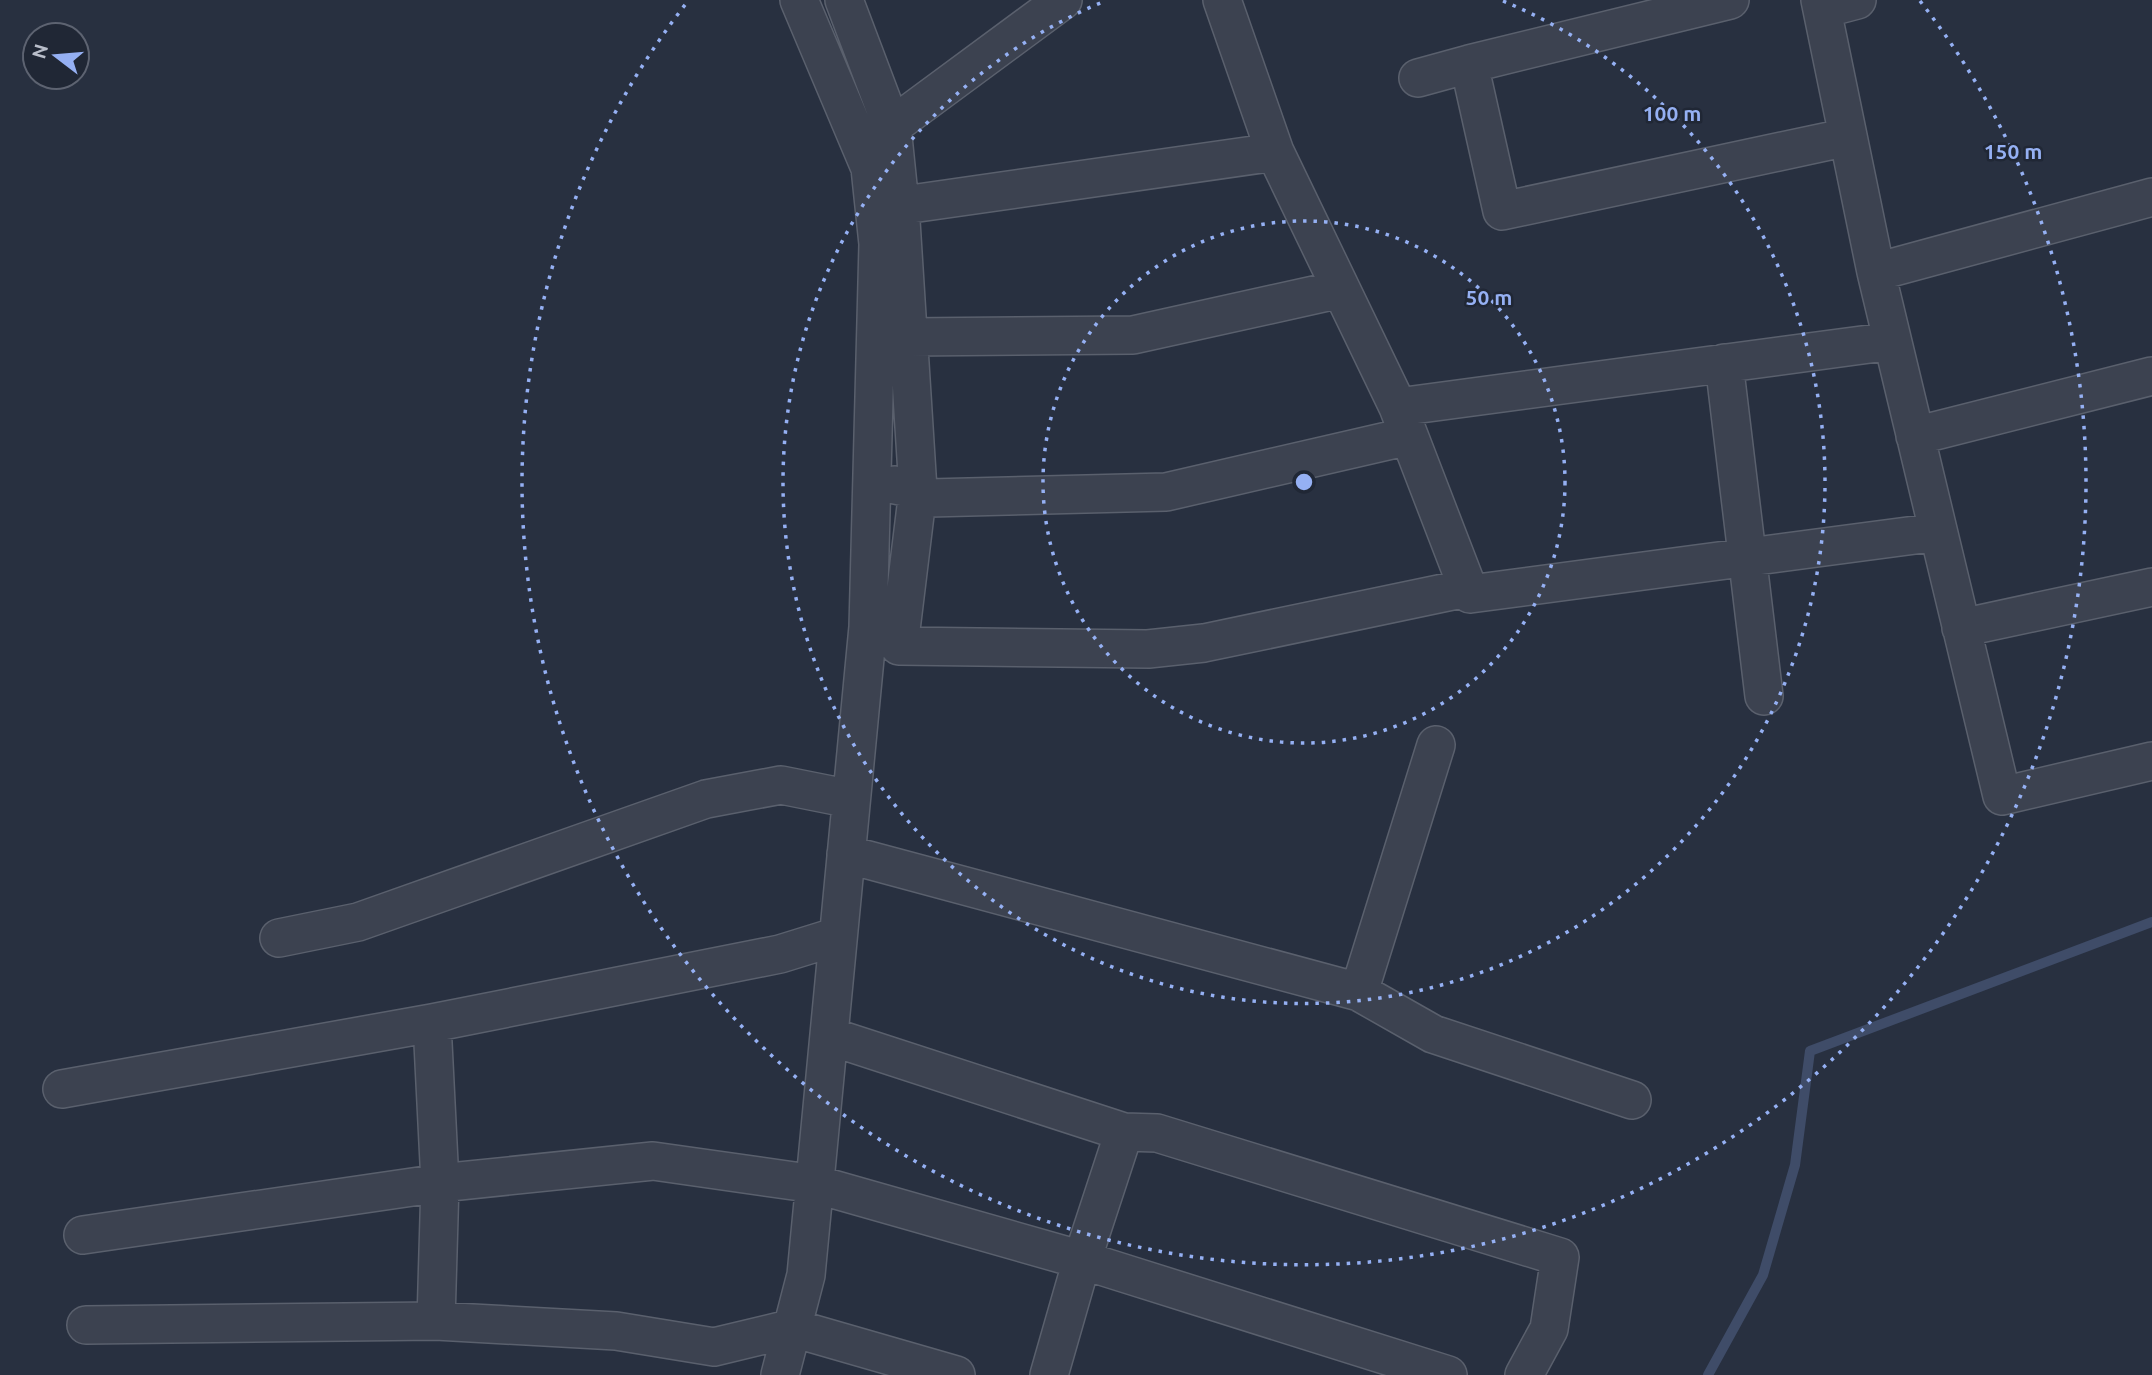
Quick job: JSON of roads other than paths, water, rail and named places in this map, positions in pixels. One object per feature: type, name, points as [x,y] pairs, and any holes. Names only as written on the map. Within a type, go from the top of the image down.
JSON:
[{"type":"street","points":[[799,0],[887,207],[909,337],[918,490],[899,646],[1148,649],[1203,643],[1467,588]]},
{"type":"street","points":[[780,1375],[806,1275],[868,627],[878,244],[887,207],[892,127],[844,0]]},
{"type":"street","points":[[862,149],[1063,0]]},
{"type":"street","points":[[1222,0],[1275,152],[1404,421],[1470,594],[1938,532]]},
{"type":"street","points":[[1418,78],[1730,0]]},
{"type":"street","points":[[1833,3],[1848,136],[1876,272],[2002,796],[2152,761]]},
{"type":"street","points":[[1469,64],[1502,211],[1848,136]]},
{"type":"street","points":[[887,207],[1275,152]]},
{"type":"street","points":[[1876,272],[2152,197]]},
{"type":"street","points":[[909,337],[1133,335],[1341,289]]},
{"type":"street","points":[[871,480],[918,490],[929,498],[1166,492],[1404,421],[1724,363],[1892,341]]},
{"type":"street","points":[[1724,363],[1764,696]]},
{"type":"street","points":[[1915,436],[2152,376]]},
{"type":"street","points":[[1961,628],[2152,587]]},
{"type":"street","points":[[1359,992],[1436,745]]},
{"type":"street","points":[[279,938],[358,922],[706,799],[781,785],[851,799]]},
{"type":"street","points":[[846,854],[1359,992],[1433,1034],[1632,1100]]},
{"type":"street","points":[[62,1089],[432,1023],[780,954],[838,936]]},
{"type":"street","points":[[432,1023],[440,1183],[436,1321]]},
{"type":"street","points":[[829,1036],[1124,1132],[1157,1133],[1560,1257],[1549,1329],[1524,1375]]},
{"type":"street","points":[[1049,1375],[1082,1260],[1124,1132]]},
{"type":"street","points":[[83,1235],[440,1183],[653,1161],[815,1184],[1082,1260],[1448,1375]]},
{"type":"street","points":[[86,1325],[436,1321],[616,1331],[715,1347],[793,1328],[956,1375]]},
{"type":"waterway","points":[[1708,1375],[1763,1275],[1795,1165],[1810,1051],[2152,922]]}]
